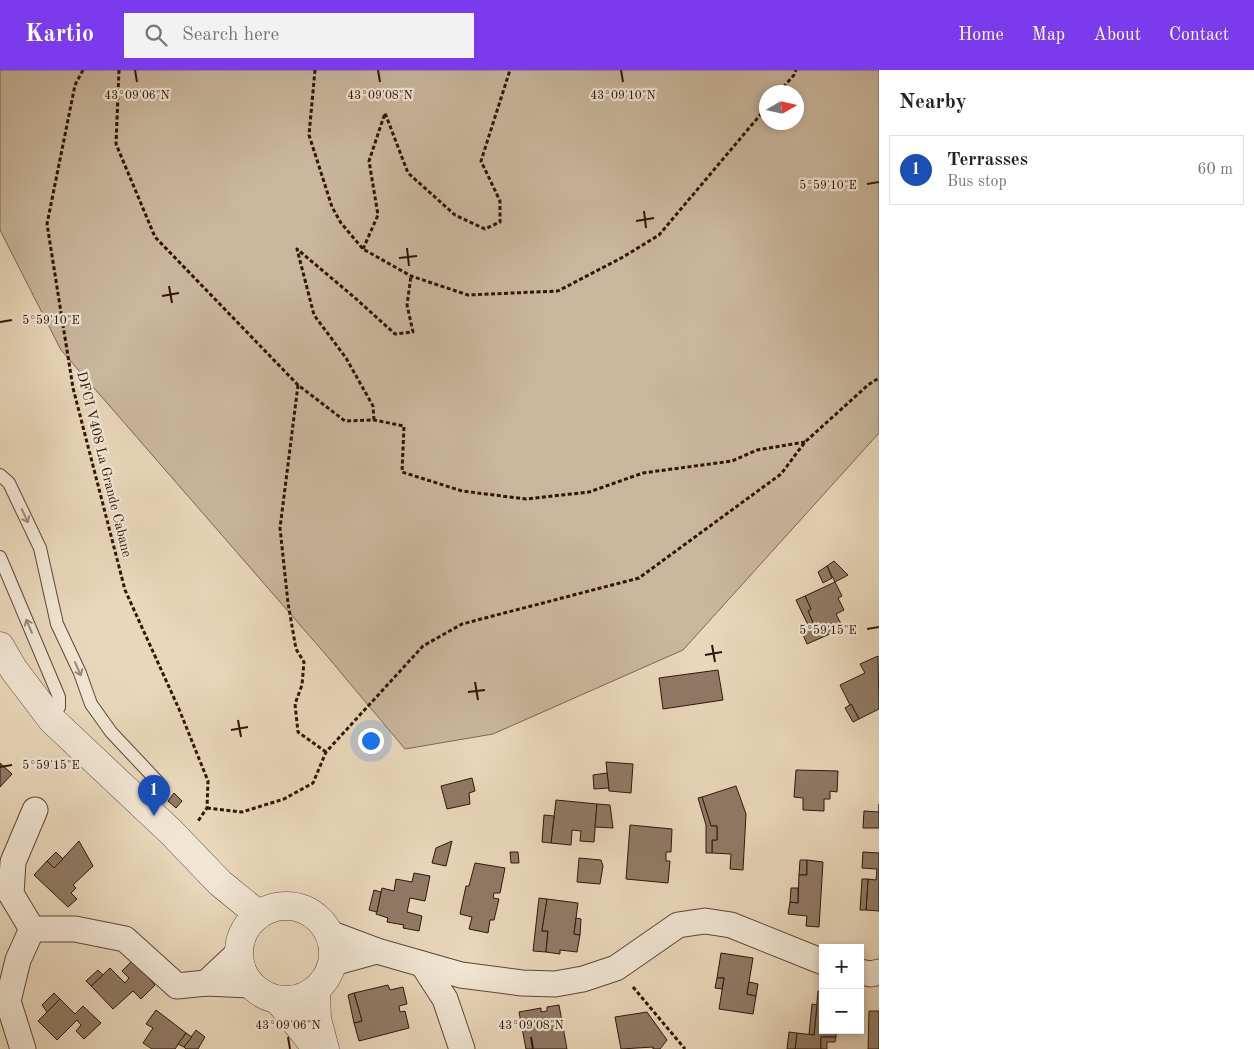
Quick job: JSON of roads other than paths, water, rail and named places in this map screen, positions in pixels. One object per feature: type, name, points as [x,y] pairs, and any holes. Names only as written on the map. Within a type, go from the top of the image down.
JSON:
[{"type":"street","points":[[0,646],[14,670],[52,720],[144,807],[220,883],[258,914]]},
{"type":"street","points":[[32,929],[8,898],[11,894],[14,862],[36,810]]},
{"type":"street","points":[[206,983],[239,949],[243,932],[258,914],[271,908],[285,905],[311,912],[322,921],[329,933],[333,948],[333,963],[327,978],[316,991],[304,997],[292,1001],[279,1000],[263,995],[250,985],[244,975],[239,949],[220,883]]},
{"type":"street","points":[[329,933],[423,966],[461,976],[522,983],[555,984],[583,979],[616,968],[678,926],[705,921],[731,925],[819,960]]},
{"type":"street","points":[[32,929],[75,929],[125,939],[177,986],[206,983],[250,985]]},
{"type":"street","points":[[23,1049],[8,1001],[18,960],[32,929]]},
{"type":"street","points":[[333,963],[377,951]]},
{"type":"street","points":[[423,966],[445,999],[462,1049]]},
{"type":"street","points":[[864,973],[871,974],[879,972]]},
{"type":"street","points":[[316,991],[318,1019],[325,1049]]},
{"type":"street","points":[[279,1000],[317,1049]]},
{"type":"lane","points":[[0,475],[8,483],[40,548],[57,624],[80,673],[91,704],[111,732],[158,782],[155,799],[144,807]]},
{"type":"lane","points":[[0,557],[59,697],[58,707],[52,720]]},
{"type":"place","name":"Terrasses","points":[[154,816]]}]
